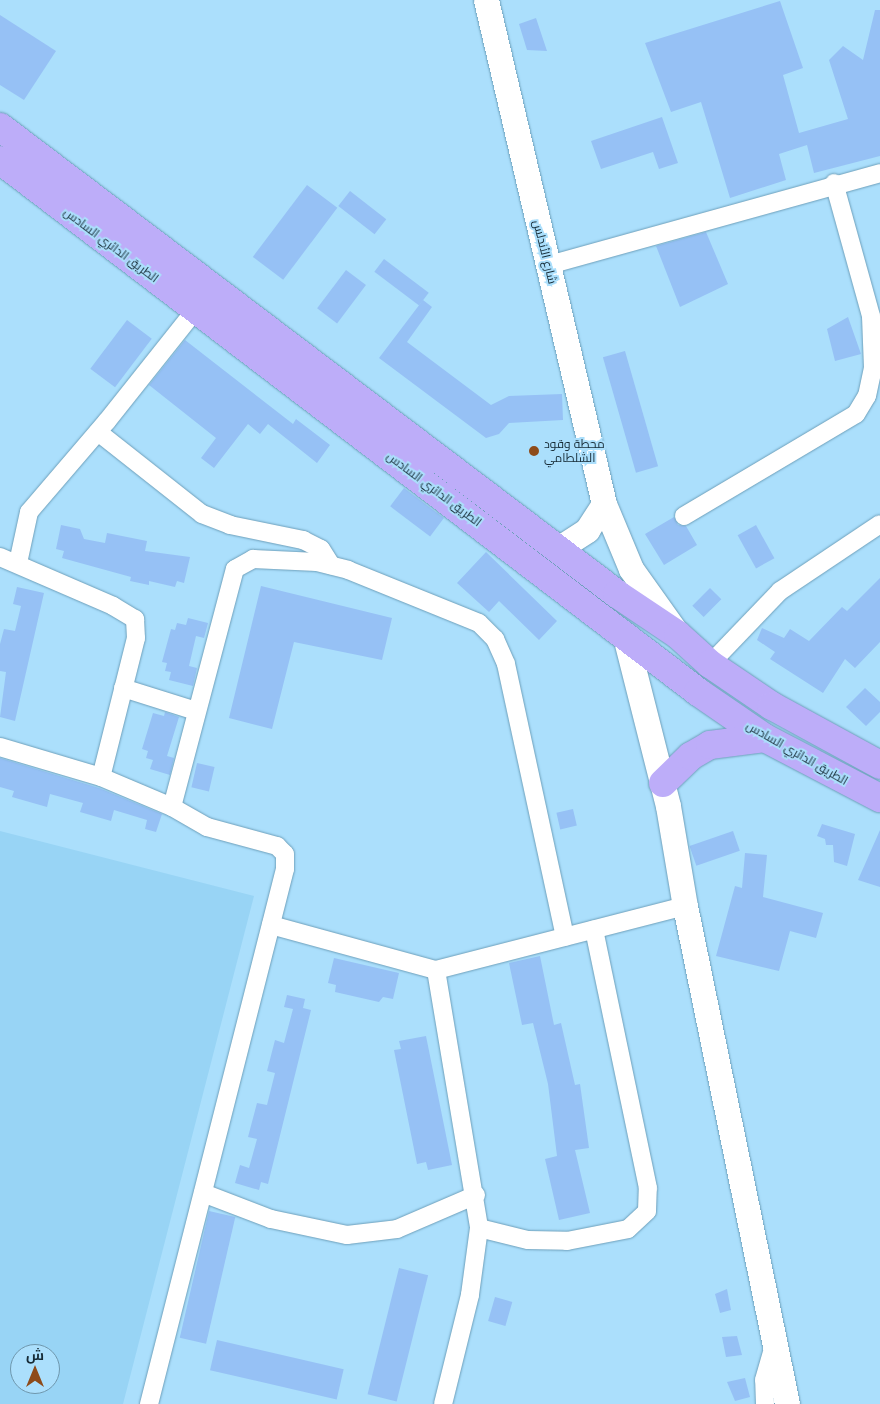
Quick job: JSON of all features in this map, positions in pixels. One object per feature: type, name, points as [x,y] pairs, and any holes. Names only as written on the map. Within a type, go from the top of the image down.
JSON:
[{"type":"highway","points":[[0,127],[558,549],[678,635],[710,664],[772,706],[880,765]]},
{"type":"highway","name":"الطريق الدائري السادس","points":[[0,160],[625,636],[765,738],[880,798]]},
{"type":"highway","points":[[663,783],[691,756],[710,745],[765,738]]},
{"type":"street","name":"شارع الأندلس","points":[[486,0],[604,504],[631,569],[678,635]]},
{"type":"street","points":[[549,264],[834,183],[880,172]]},
{"type":"street","points":[[684,516],[856,414],[868,396],[873,368],[871,316],[834,183]]},
{"type":"street","points":[[18,563],[29,512],[98,432],[196,309]]},
{"type":"street","points":[[98,432],[202,514],[230,525],[303,540],[321,549],[331,565]]},
{"type":"street","points":[[558,549],[587,530],[604,504]]},
{"type":"street","points":[[710,664],[780,591],[880,524]]},
{"type":"street","points":[[0,557],[18,563],[135,620],[136,638],[101,777]]},
{"type":"street","points":[[172,807],[235,569],[253,559],[331,565],[479,623],[495,639],[506,664],[565,937]]},
{"type":"street","points":[[625,636],[663,783],[685,906],[787,1404]]},
{"type":"street","points":[[123,688],[196,711]]},
{"type":"street","points":[[0,747],[101,777],[172,807],[207,827],[282,849],[285,869],[149,1404]]},
{"type":"street","points":[[271,924],[436,970],[685,906]]},
{"type":"street","points":[[479,1228],[528,1240],[567,1241],[628,1229],[647,1211],[648,1188],[594,930]]},
{"type":"street","points":[[436,970],[476,1195],[479,1228],[470,1295],[443,1404]]},
{"type":"street","points":[[203,1193],[271,1219],[347,1235],[397,1229],[476,1195]]},
{"type":"street","points":[[765,1404],[764,1380],[774,1345]]},
{"type":"shaded area","points":[[0,831],[254,896],[123,1404],[0,1404]]},
{"type":"building","points":[[780,1],[803,68],[783,75],[799,133],[848,119],[829,60],[843,46],[863,60],[875,10],[880,10],[880,156],[814,173],[807,145],[779,154],[786,180],[730,198],[701,102],[671,112],[645,43]]},
{"type":"building","points":[[0,15],[56,51],[24,100],[0,85]]},
{"type":"building","points":[[536,18],[547,51],[527,50],[519,24]]},
{"type":"building","points":[[662,117],[678,163],[659,169],[653,152],[601,169],[591,141]]},
{"type":"building","points":[[307,185],[337,208],[283,280],[253,257]]},
{"type":"building","points":[[350,191],[386,219],[375,234],[338,206]]},
{"type":"building","points":[[706,232],[728,284],[680,307],[656,246]]},
{"type":"building","points":[[384,259],[429,293],[419,305],[374,272]]},
{"type":"building","points":[[346,270],[366,285],[337,323],[317,308]]},
{"type":"building","points":[[423,300],[432,307],[407,342],[491,405],[509,396],[562,394],[563,420],[509,423],[499,434],[486,438],[379,358]]},
{"type":"building","points":[[848,317],[861,354],[835,361],[827,329]]},
{"type":"building","points":[[127,320],[152,339],[115,387],[90,369]]},
{"type":"building","points":[[185,340],[293,424],[296,419],[330,445],[317,463],[268,424],[260,434],[248,424],[214,468],[201,458],[216,438],[149,385]]},
{"type":"building","points":[[625,351],[658,466],[636,473],[603,357]]},
{"type":"building","points":[[404,488],[444,518],[430,536],[390,506]]},
{"type":"building","points":[[674,517],[678,525],[686,526],[697,545],[664,565],[645,534]]},
{"type":"building","points":[[61,525],[80,529],[84,539],[105,543],[107,533],[147,541],[145,551],[190,557],[184,583],[177,581],[175,587],[149,581],[149,585],[130,581],[131,577],[62,558],[64,551],[56,549]]},
{"type":"building","points":[[756,525],[774,558],[756,568],[738,535]]},
{"type":"building","points":[[486,552],[557,621],[539,640],[499,601],[489,612],[457,583]]},
{"type":"building","points":[[880,578],[880,642],[855,668],[845,659],[823,693],[770,659],[775,652],[757,640],[762,628],[784,638],[790,629],[809,641],[842,607],[847,611]]},
{"type":"building","points":[[261,586],[392,618],[382,660],[294,642],[272,729],[229,718]]},
{"type":"building","points":[[17,587],[44,593],[15,721],[0,717],[6,672],[0,671],[0,644],[4,629],[15,631],[21,606],[13,604]]},
{"type":"building","points":[[710,588],[721,599],[704,617],[692,606]]},
{"type":"building","points":[[188,618],[208,623],[204,638],[196,636],[189,666],[197,668],[193,686],[169,680],[171,672],[165,671],[167,663],[162,662],[171,629],[175,630],[177,623],[186,625]]},
{"type":"building","points":[[865,688],[880,702],[880,712],[866,726],[846,707]]},
{"type":"building","points":[[165,712],[179,717],[167,756],[174,758],[170,775],[150,769],[153,760],[146,758],[148,751],[142,749],[153,713],[164,716]]},
{"type":"building","points":[[0,758],[99,788],[162,814],[156,832],[145,829],[147,820],[114,810],[111,821],[80,812],[83,803],[50,794],[47,807],[12,797],[14,791],[0,787]]},
{"type":"building","points":[[197,763],[215,767],[209,791],[191,787]]},
{"type":"building","points":[[573,809],[577,826],[560,829],[556,813]]},
{"type":"building","points":[[822,824],[855,834],[847,866],[834,862],[833,845],[826,845],[825,839],[817,836]]},
{"type":"building","points":[[880,830],[880,887],[858,880]]},
{"type":"building","points":[[733,831],[740,851],[696,866],[690,846]]},
{"type":"building","points":[[745,853],[767,855],[763,897],[823,913],[816,938],[790,931],[779,971],[716,956],[735,886],[742,888]]},
{"type":"building","points":[[540,956],[554,1025],[561,1023],[575,1085],[580,1084],[589,1148],[575,1150],[590,1213],[559,1220],[545,1159],[557,1156],[548,1084],[533,1023],[522,1025],[509,963]]},
{"type":"building","points":[[334,958],[399,973],[393,999],[383,997],[379,1002],[335,992],[336,985],[328,983]]},
{"type":"building","points":[[287,995],[305,999],[303,1008],[311,1010],[268,1184],[261,1182],[259,1190],[235,1183],[240,1165],[249,1168],[257,1139],[248,1137],[257,1103],[267,1105],[275,1073],[267,1071],[275,1040],[284,1043],[293,1009],[284,1007]]},
{"type":"building","points":[[426,1036],[452,1165],[428,1170],[426,1162],[417,1164],[394,1050],[401,1049],[399,1041]]},
{"type":"building","points":[[209,1211],[235,1217],[206,1344],[180,1338]]},
{"type":"building","points":[[399,1268],[428,1275],[397,1401],[368,1394]]},
{"type":"building","points":[[727,1289],[731,1310],[720,1313],[715,1294]]},
{"type":"building","points":[[495,1297],[512,1302],[505,1326],[488,1321]]},
{"type":"building","points":[[737,1336],[742,1355],[726,1357],[722,1337]]},
{"type":"building","points":[[217,1340],[344,1369],[337,1399],[210,1370]]},
{"type":"building","points":[[745,1378],[750,1397],[735,1401],[727,1382]]},
{"type":"place","name":"محطة وقود الشلطامي","points":[[534,451]]}]
